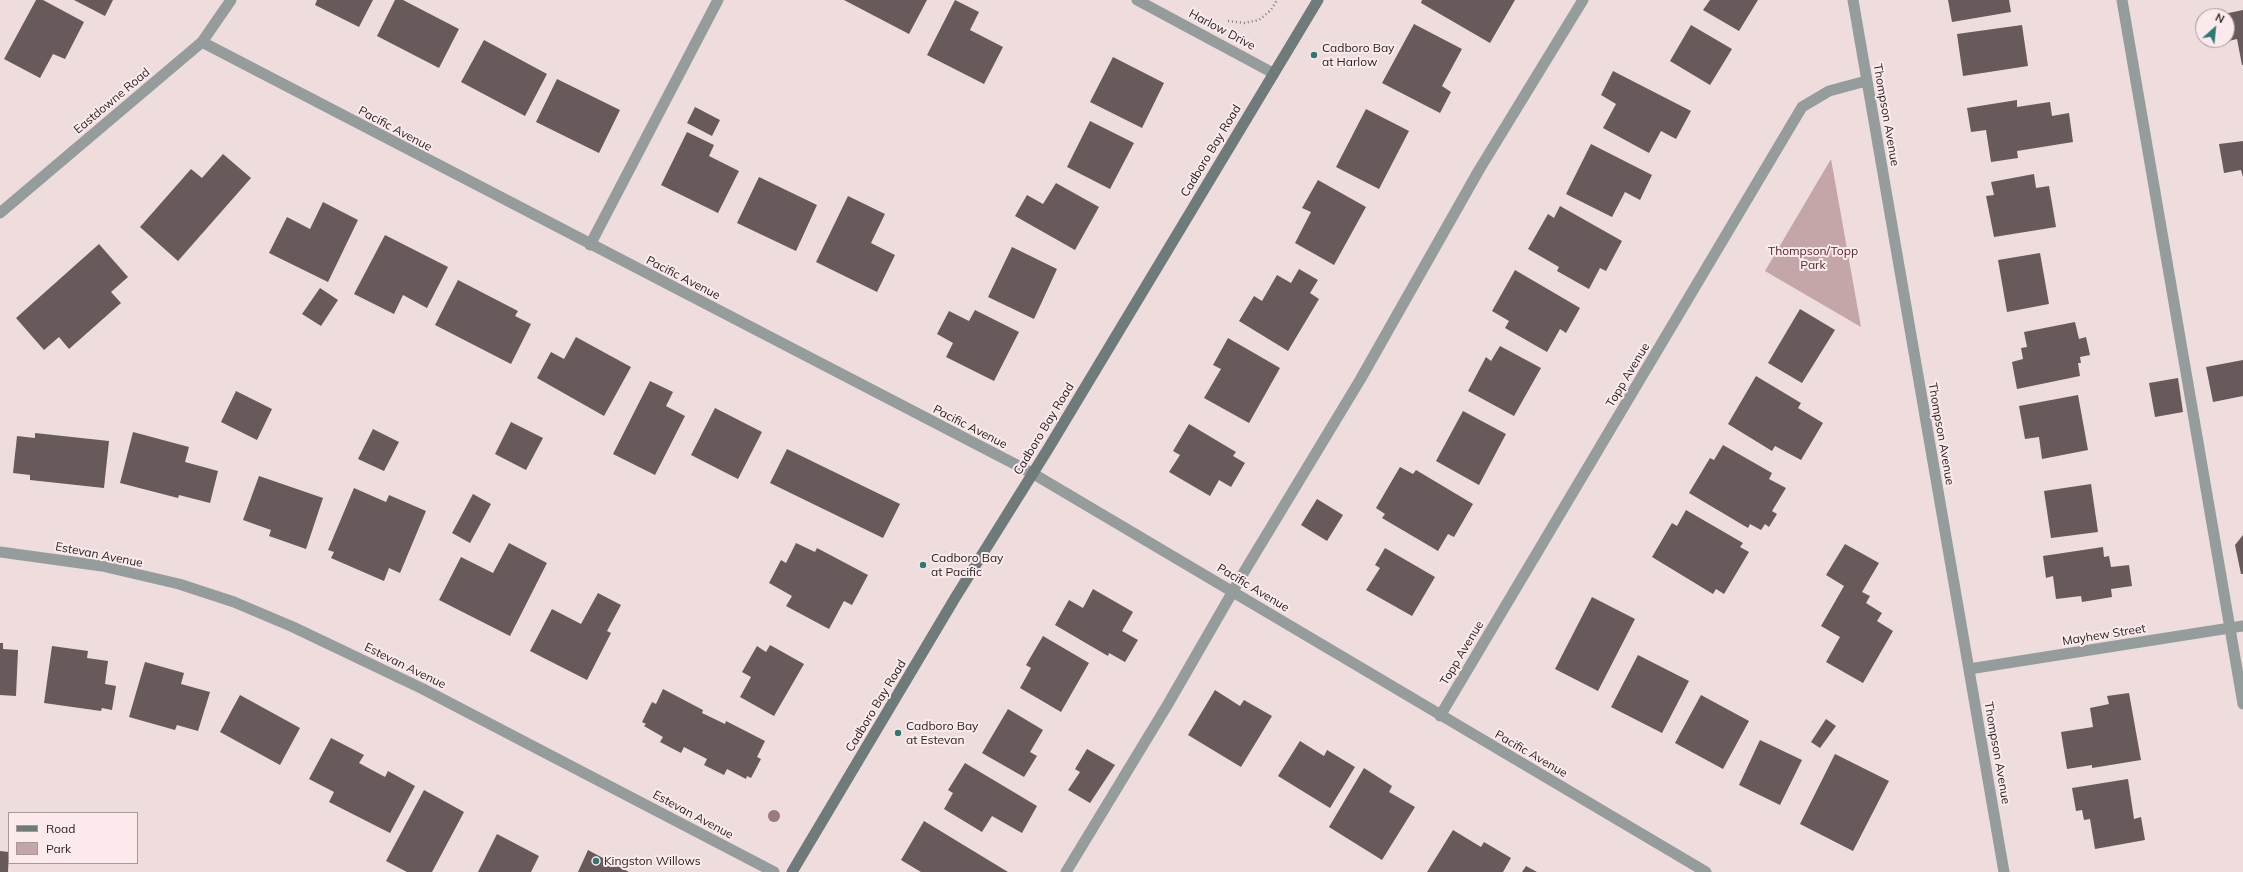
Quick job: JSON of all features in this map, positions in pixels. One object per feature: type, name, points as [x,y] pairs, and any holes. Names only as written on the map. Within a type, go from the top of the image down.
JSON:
[{"type":"main road","name":"Cadboro Bay Road","points":[[792,872],[955,598],[1032,474],[1318,0]]},
{"type":"street","name":"Eastdowne Road","points":[[0,213],[202,42],[231,0]]},
{"type":"street","points":[[590,245],[718,0]]},
{"type":"street","name":"Harlow Drive","points":[[1137,0],[1273,73]]},
{"type":"street","points":[[1066,872],[1168,704],[1233,591],[1356,387],[1479,170],[1584,0]]},
{"type":"street","name":"Thompson Avenue","points":[[1853,0],[2004,872]]},
{"type":"street","points":[[2122,0],[2243,704]]},
{"type":"street","name":"Pacific Avenue","points":[[202,42],[1032,474],[1233,591],[1440,716],[1706,872]]},
{"type":"street","name":"Topp Avenue","points":[[1440,716],[1802,107],[1829,91],[1866,81]]},
{"type":"street","name":"Estevan Avenue","points":[[0,552],[102,566],[179,584],[234,602],[293,627],[424,689],[774,872]]},
{"type":"street","name":"Mayhew Street","points":[[1969,669],[2243,626]]},
{"type":"path","points":[[1227,21],[1244,23],[1259,20],[1271,10],[1277,0]]},
{"type":"green space","name":"Thompson/Topp Park","points":[[1831,159],[1861,327],[1765,271]]},
{"type":"building","points":[[36,0],[43,0],[84,22],[65,59],[53,54],[40,78],[4,59]]},
{"type":"building","points":[[74,0],[113,0],[105,16]]},
{"type":"building","points":[[317,0],[373,0],[359,27],[315,5]]},
{"type":"building","points":[[395,0],[403,0],[459,29],[439,68],[377,36]]},
{"type":"building","points":[[844,0],[927,0],[909,34]]},
{"type":"building","points":[[955,0],[979,12],[970,30],[1003,47],[984,84],[927,55]]},
{"type":"building","points":[[1422,0],[1515,0],[1490,43],[1421,3]]},
{"type":"building","points":[[1710,0],[1758,0],[1739,31],[1703,10]]},
{"type":"building","points":[[1948,0],[2009,0],[2011,12],[1952,22]]},
{"type":"building","points":[[2243,10],[2243,65],[2237,39],[2235,39],[2235,12]]},
{"type":"building","points":[[1414,24],[1462,49],[1442,86],[1451,92],[1440,113],[1382,83]]},
{"type":"building","points":[[1691,25],[1732,49],[1710,85],[1670,61]]},
{"type":"building","points":[[2022,25],[2028,66],[1963,76],[1957,34]]},
{"type":"building","points":[[484,40],[547,74],[525,116],[461,82]]},
{"type":"building","points":[[1113,57],[1164,83],[1142,128],[1090,102]]},
{"type":"building","points":[[1613,71],[1691,111],[1676,139],[1661,131],[1649,153],[1603,128],[1616,104],[1601,95]]},
{"type":"building","points":[[557,79],[620,110],[599,153],[536,122]]},
{"type":"building","points":[[2017,100],[2017,107],[2050,102],[2052,116],[2069,113],[2073,142],[2017,151],[2018,158],[1991,162],[1986,130],[1971,132],[1967,108]]},
{"type":"building","points":[[695,107],[720,120],[712,136],[687,123]]},
{"type":"building","points":[[1366,109],[1409,131],[1379,189],[1336,167]]},
{"type":"building","points":[[1090,121],[1134,143],[1110,189],[1067,167]]},
{"type":"building","points":[[687,132],[714,145],[709,156],[739,171],[718,213],[661,185]]},
{"type":"building","points":[[2243,141],[2243,177],[2241,170],[2224,173],[2219,144]]},
{"type":"building","points":[[1591,144],[1652,175],[1640,200],[1625,192],[1612,217],[1566,194]]},
{"type":"building","points":[[223,154],[251,178],[178,261],[140,227],[191,169],[202,178]]},
{"type":"building","points":[[2034,174],[2036,188],[2049,186],[2056,227],[1994,237],[1986,196],[1994,195],[1991,182]]},
{"type":"building","points":[[759,177],[817,205],[796,251],[737,223]]},
{"type":"building","points":[[1318,180],[1366,207],[1334,265],[1295,243],[1311,212],[1302,208]]},
{"type":"building","points":[[1056,183],[1099,207],[1075,250],[1015,216],[1027,195],[1043,204]]},
{"type":"building","points":[[848,196],[885,214],[871,243],[895,255],[877,292],[816,262]]},
{"type":"building","points":[[323,202],[358,220],[328,282],[269,253],[287,217],[310,229]]},
{"type":"building","points":[[1560,206],[1622,241],[1606,271],[1600,268],[1589,289],[1557,271],[1559,267],[1528,249],[1548,214],[1554,218]]},
{"type":"building","points":[[385,235],[448,267],[427,308],[403,295],[394,314],[354,294]]},
{"type":"building","points":[[99,244],[128,277],[111,292],[121,303],[69,349],[59,337],[44,350],[16,318]]},
{"type":"building","points":[[1012,247],[1057,269],[1034,319],[988,297]]},
{"type":"building","points":[[2040,253],[2049,304],[2007,312],[1998,260]]},
{"type":"building","points":[[1299,269],[1318,280],[1310,293],[1319,299],[1288,351],[1239,321],[1254,296],[1262,301],[1277,275],[1291,283]]},
{"type":"building","points":[[1515,270],[1580,308],[1566,333],[1560,329],[1547,352],[1505,328],[1509,321],[1492,311]]},
{"type":"building","points":[[458,280],[518,311],[515,316],[531,324],[511,364],[435,325]]},
{"type":"building","points":[[320,288],[338,300],[321,326],[302,314]]},
{"type":"building","points":[[1800,309],[1835,330],[1802,383],[1768,363]]},
{"type":"building","points":[[975,310],[1019,332],[994,381],[946,357],[953,343],[937,334],[949,311],[969,321]]},
{"type":"building","points":[[2075,322],[2079,339],[2086,337],[2090,355],[2080,357],[2081,363],[2078,363],[2080,376],[2017,389],[2012,362],[2023,359],[2021,348],[2027,347],[2024,332]]},
{"type":"building","points":[[576,337],[631,367],[604,416],[537,378],[551,352],[564,359]]},
{"type":"building","points":[[1228,338],[1280,368],[1249,423],[1204,398],[1221,369],[1213,365]]},
{"type":"building","points":[[1500,346],[1541,368],[1514,416],[1468,391],[1486,357],[1491,361]]},
{"type":"building","points":[[2243,360],[2243,396],[2213,402],[2206,367]]},
{"type":"building","points":[[1756,376],[1801,403],[1798,408],[1823,423],[1801,460],[1775,446],[1772,451],[1728,424]]},
{"type":"building","points":[[2178,378],[2183,412],[2155,417],[2149,383]]},
{"type":"building","points":[[650,381],[673,392],[666,406],[685,416],[655,475],[613,454]]},
{"type":"building","points":[[236,391],[272,409],[257,440],[221,422]]},
{"type":"building","points":[[2078,395],[2088,450],[2042,459],[2039,437],[2025,439],[2019,406]]},
{"type":"building","points":[[715,408],[762,432],[738,479],[691,455]]},
{"type":"building","points":[[1463,411],[1506,434],[1479,485],[1436,461]]},
{"type":"building","points":[[511,422],[543,438],[526,470],[495,454]]},
{"type":"building","points":[[1189,424],[1236,452],[1233,456],[1245,463],[1231,487],[1219,480],[1210,496],[1169,472],[1180,455],[1173,451]]},
{"type":"building","points":[[373,429],[399,442],[384,471],[358,459]]},
{"type":"building","points":[[133,432],[189,447],[185,462],[218,471],[210,503],[179,495],[178,498],[120,483]]},
{"type":"building","points":[[35,433],[109,441],[104,488],[30,480],[30,475],[13,473],[17,436],[35,438]]},
{"type":"building","points":[[1723,445],[1772,473],[1769,479],[1786,488],[1772,511],[1777,514],[1769,527],[1765,524],[1761,530],[1750,524],[1748,528],[1689,493],[1710,458],[1714,460]]},
{"type":"building","points":[[787,449],[900,504],[883,538],[770,483]]},
{"type":"building","points":[[1400,467],[1413,474],[1416,470],[1473,504],[1454,537],[1448,534],[1438,551],[1382,518],[1385,514],[1376,508]]},
{"type":"building","points":[[259,476],[323,498],[306,549],[269,536],[271,530],[243,520]]},
{"type":"building","points":[[2091,484],[2098,532],[2051,538],[2044,491]]},
{"type":"building","points":[[354,488],[386,502],[389,495],[426,511],[400,573],[389,568],[384,581],[331,558],[334,552],[328,550]]},
{"type":"building","points":[[473,494],[491,504],[470,543],[452,533]]},
{"type":"building","points":[[1317,499],[1343,515],[1327,541],[1301,525]]},
{"type":"building","points":[[1686,510],[1743,543],[1740,547],[1749,552],[1724,594],[1716,589],[1713,594],[1652,557],[1672,523],[1677,526]]},
{"type":"building","points":[[2243,535],[2243,574],[2241,574],[2235,545]]},
{"type":"building","points":[[509,543],[547,563],[510,636],[439,600],[461,557],[493,573]]},
{"type":"building","points":[[796,543],[815,552],[817,548],[868,575],[852,605],[844,601],[829,629],[786,606],[792,596],[769,583],[781,560],[786,563]]},
{"type":"building","points":[[1845,544],[1879,563],[1862,592],[1870,596],[1866,603],[1882,613],[1877,621],[1893,631],[1863,683],[1826,662],[1840,637],[1821,626],[1844,586],[1826,575]]},
{"type":"building","points":[[2103,547],[2104,557],[2109,556],[2111,567],[2129,565],[2132,586],[2111,589],[2112,597],[2082,602],[2081,596],[2056,599],[2053,576],[2046,578],[2043,556]]},
{"type":"building","points":[[1385,548],[1435,577],[1412,616],[1366,590],[1380,568],[1375,565]]},
{"type":"building","points":[[1093,589],[1133,612],[1122,631],[1138,640],[1125,662],[1109,653],[1108,656],[1055,625],[1069,600],[1083,608]]},
{"type":"building","points":[[598,593],[621,605],[607,631],[611,633],[587,680],[530,651],[552,609],[581,624]]},
{"type":"building","points":[[1592,597],[1635,619],[1598,691],[1555,669]]},
{"type":"building","points":[[1043,636],[1089,663],[1061,712],[1020,688],[1031,668],[1026,665]]},
{"type":"building","points":[[0,643],[3,643],[3,649],[18,650],[16,696],[0,695]]},
{"type":"building","points":[[770,645],[804,664],[774,716],[740,697],[751,677],[742,672],[757,646],[766,652]]},
{"type":"building","points":[[52,646],[88,651],[87,658],[108,661],[105,684],[116,686],[112,710],[102,708],[101,711],[44,703]]},
{"type":"building","points":[[1638,655],[1689,681],[1662,733],[1611,707]]},
{"type":"building","points":[[145,662],[184,673],[181,684],[210,692],[198,731],[177,725],[175,730],[129,717]]},
{"type":"building","points":[[663,689],[703,710],[702,713],[725,724],[726,721],[765,741],[757,757],[761,759],[751,778],[747,776],[746,779],[727,769],[724,775],[704,765],[707,759],[684,747],[681,753],[660,742],[663,737],[644,726],[646,724],[642,722],[652,702],[656,704]]},
{"type":"building","points":[[1215,690],[1240,706],[1244,700],[1272,716],[1241,767],[1188,735]]},
{"type":"building","points":[[2129,693],[2141,760],[2092,768],[2092,765],[2067,769],[2061,732],[2093,727],[2090,708],[2109,704],[2107,696]]},
{"type":"building","points":[[240,695],[300,728],[280,765],[220,732]]},
{"type":"building","points":[[1701,695],[1749,721],[1723,769],[1675,743]]},
{"type":"building","points":[[1008,709],[1043,730],[1030,752],[1037,756],[1024,777],[982,753]]},
{"type":"building","points":[[1826,719],[1836,726],[1820,748],[1811,742]]},
{"type":"building","points":[[331,738],[364,755],[359,763],[385,777],[388,771],[415,786],[390,833],[329,802],[334,792],[309,779]]},
{"type":"building","points":[[1760,740],[1802,760],[1780,805],[1739,785]]},
{"type":"building","points":[[1300,741],[1324,756],[1327,750],[1355,767],[1330,808],[1278,776]]},
{"type":"building","points":[[1087,749],[1115,765],[1090,803],[1068,790],[1080,772],[1075,769]]},
{"type":"building","points":[[1835,754],[1889,781],[1853,851],[1800,824]]},
{"type":"building","points":[[965,763],[1037,806],[1022,833],[992,816],[982,832],[944,809],[953,793],[948,790]]},
{"type":"building","points":[[1364,768],[1392,786],[1389,792],[1415,807],[1382,860],[1329,827]]},
{"type":"building","points":[[2128,779],[2134,819],[2141,817],[2145,840],[2095,849],[2090,819],[2084,820],[2082,810],[2076,811],[2072,788]]},
{"type":"building","points":[[424,790],[464,812],[432,872],[407,872],[386,861]]},
{"type":"building","points":[[924,821],[1008,872],[921,872],[901,860]]},
{"type":"building","points":[[1453,830],[1481,847],[1484,842],[1511,858],[1503,872],[1427,872]]},
{"type":"building","points":[[497,834],[539,856],[531,872],[478,872]]},
{"type":"building","name":"Kingston Willows","points":[[588,850],[629,872],[578,872]]},
{"type":"building","points":[[0,851],[8,852],[8,872],[0,872]]},
{"type":"building","points":[[1526,866],[1537,872],[1522,872]]},
{"type":"place","name":"Cadboro Bay at Harlow","points":[[1314,55]]},
{"type":"place","name":"Cadboro Bay at Pacific","points":[[923,565]]},
{"type":"place","name":"Cadboro Bay at Estevan","points":[[898,733]]},
{"type":"place","name":"Kingston Willows","points":[[596,861]]}]
